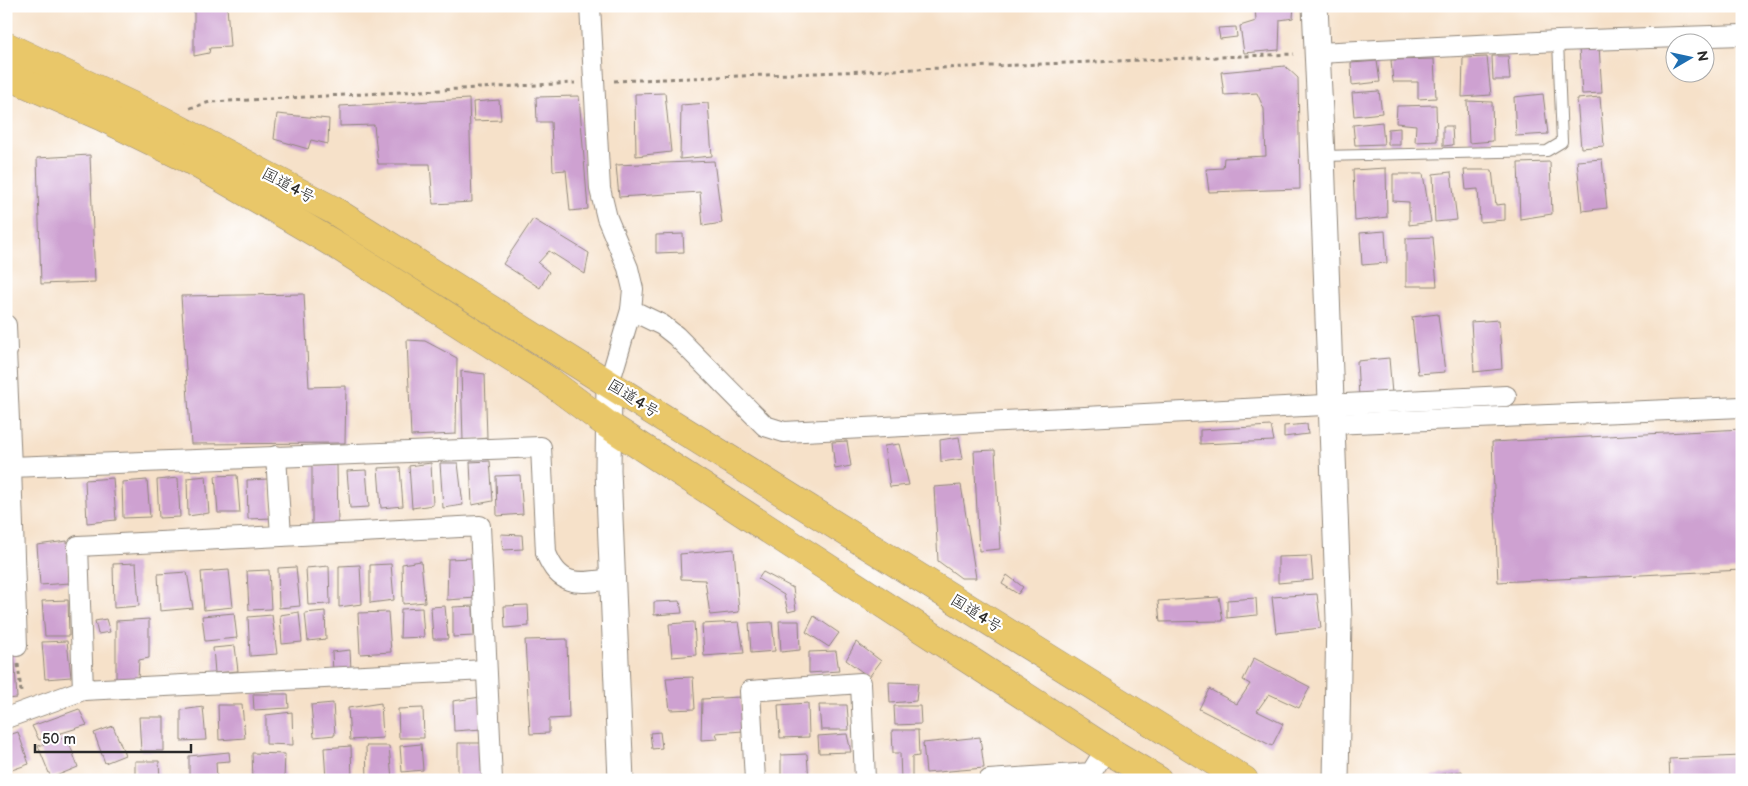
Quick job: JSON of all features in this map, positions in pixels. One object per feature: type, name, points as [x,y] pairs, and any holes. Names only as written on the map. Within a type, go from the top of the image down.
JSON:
[{"type":"highway","name":"国道4号","points":[[6,46],[160,119],[333,210],[1244,780]]},
{"type":"highway","name":"国道4号","points":[[8,80],[102,117],[190,160],[341,248],[541,376],[608,425],[1106,750],[1158,780]]},
{"type":"street","points":[[590,6],[600,189],[607,218],[628,268],[633,289],[631,310],[609,384],[608,425],[612,579],[622,780]]},
{"type":"street","points":[[1315,6],[1338,618],[1336,780]]},
{"type":"street","points":[[1318,53],[1558,41],[1742,35]]},
{"type":"street","points":[[631,310],[662,325],[676,336],[765,426],[784,432],[1331,415],[1742,407]]},
{"type":"street","points":[[6,325],[8,467],[17,646]]},
{"type":"street","points":[[1331,415],[1506,396]]},
{"type":"street","points":[[8,467],[541,446],[546,553],[551,565],[563,578],[577,583],[612,579]]},
{"type":"street","points":[[276,456],[281,536]]},
{"type":"street","points":[[83,690],[78,546],[480,526],[492,780]]},
{"type":"street","points":[[14,716],[83,690],[486,670]]},
{"type":"street","points":[[755,780],[750,691],[861,683],[864,780]]},
{"type":"street","points":[[989,780],[1091,773],[1106,750]]},
{"type":"lane","points":[[1322,156],[1547,151],[1562,142],[1558,41]]},
{"type":"path","points":[[160,119],[210,102],[594,82],[1318,53]]},
{"type":"path","points":[[14,716],[17,646]]},
{"type":"building","points":[[194,6],[227,6],[230,47],[210,48],[209,53],[194,56]]},
{"type":"building","points":[[1255,6],[1294,6],[1293,18],[1280,20],[1279,50],[1244,53],[1240,26],[1256,21]]},
{"type":"building","points":[[1236,27],[1237,37],[1220,39],[1218,28]]},
{"type":"building","points":[[1599,46],[1602,93],[1582,94],[1579,47]]},
{"type":"building","points":[[1492,56],[1508,56],[1510,80],[1493,80]]},
{"type":"building","points":[[1487,57],[1491,95],[1462,97],[1463,58]]},
{"type":"building","points":[[1434,59],[1436,98],[1418,99],[1418,82],[1393,82],[1391,60]]},
{"type":"building","points":[[1377,61],[1380,82],[1352,85],[1351,63]]},
{"type":"building","points":[[1285,66],[1298,78],[1300,189],[1209,192],[1206,169],[1223,168],[1224,158],[1266,156],[1264,109],[1257,93],[1224,95],[1221,72]]},
{"type":"building","points":[[1379,91],[1382,113],[1354,116],[1352,93]]},
{"type":"building","points":[[665,93],[671,152],[636,156],[635,94]]},
{"type":"building","points":[[1543,94],[1548,134],[1516,136],[1514,97]]},
{"type":"building","points":[[579,96],[588,209],[570,211],[566,170],[553,171],[551,122],[537,122],[536,97]]},
{"type":"building","points":[[1600,97],[1604,146],[1581,148],[1577,99]]},
{"type":"building","points":[[469,99],[472,202],[433,204],[430,164],[378,164],[374,125],[340,126],[340,106]]},
{"type":"building","points":[[499,100],[501,120],[474,121],[473,102]]},
{"type":"building","points":[[1467,101],[1492,102],[1493,141],[1469,143]]},
{"type":"building","points":[[708,103],[712,156],[680,159],[681,105]]},
{"type":"building","points":[[1436,105],[1437,141],[1415,142],[1416,125],[1396,123],[1397,106]]},
{"type":"building","points":[[277,114],[329,119],[328,144],[311,140],[308,149],[274,139]]},
{"type":"building","points":[[1382,122],[1384,144],[1355,145],[1353,125]]},
{"type":"building","points":[[1443,126],[1452,126],[1453,145],[1443,146]]},
{"type":"building","points":[[1400,128],[1400,145],[1388,145],[1388,129]]},
{"type":"building","points":[[90,155],[95,282],[41,284],[37,158]]},
{"type":"building","points":[[1602,159],[1607,208],[1582,211],[1577,161]]},
{"type":"building","points":[[714,161],[722,223],[703,226],[700,192],[619,197],[616,165]]},
{"type":"building","points":[[1550,162],[1552,214],[1520,219],[1518,163]]},
{"type":"building","points":[[1386,168],[1387,217],[1355,221],[1353,170]]},
{"type":"building","points":[[1464,170],[1492,170],[1496,205],[1505,204],[1505,220],[1480,222],[1478,189],[1466,190]]},
{"type":"building","points":[[1451,172],[1457,220],[1435,222],[1433,174]]},
{"type":"building","points":[[1393,174],[1423,174],[1431,222],[1409,225],[1409,202],[1393,201]]},
{"type":"building","points":[[533,219],[589,253],[585,274],[549,251],[538,263],[549,272],[540,288],[503,264]]},
{"type":"building","points":[[1385,231],[1387,263],[1362,265],[1360,233]]},
{"type":"building","points":[[683,234],[684,252],[656,253],[656,235]]},
{"type":"building","points":[[1433,237],[1437,286],[1406,286],[1406,238]]},
{"type":"building","points":[[304,294],[309,387],[346,386],[345,443],[191,444],[181,296]]},
{"type":"building","points":[[1438,314],[1445,372],[1418,374],[1412,317]]},
{"type":"building","points":[[1499,320],[1502,369],[1474,372],[1471,322]]},
{"type":"building","points":[[407,340],[425,341],[457,358],[456,434],[411,436]]},
{"type":"building","points":[[1389,358],[1392,394],[1359,397],[1357,361]]},
{"type":"building","points":[[461,371],[485,374],[487,438],[463,441]]},
{"type":"building","points":[[1307,424],[1308,434],[1284,437],[1284,426]]},
{"type":"building","points":[[1271,426],[1274,441],[1200,444],[1200,430]]},
{"type":"building","points":[[1742,429],[1742,570],[1498,582],[1492,442]]},
{"type":"building","points":[[959,437],[963,459],[941,462],[940,440]]},
{"type":"building","points":[[847,441],[851,466],[835,469],[832,442]]},
{"type":"building","points":[[899,444],[909,485],[890,487],[884,446]]},
{"type":"building","points":[[995,450],[1000,549],[979,551],[974,451]]},
{"type":"building","points":[[490,461],[493,501],[472,505],[470,462]]},
{"type":"building","points":[[431,463],[433,505],[412,508],[409,466]]},
{"type":"building","points":[[440,463],[458,463],[463,505],[443,508]]},
{"type":"building","points":[[337,465],[338,525],[312,526],[312,466]]},
{"type":"building","points":[[400,467],[403,506],[381,508],[378,468]]},
{"type":"building","points":[[366,470],[369,507],[350,508],[347,471]]},
{"type":"building","points":[[237,475],[240,513],[218,513],[215,476]]},
{"type":"building","points":[[520,475],[523,514],[497,516],[496,476]]},
{"type":"building","points":[[206,476],[209,513],[188,516],[187,478]]},
{"type":"building","points":[[113,478],[116,520],[87,523],[85,480]]},
{"type":"building","points":[[178,478],[180,517],[159,518],[157,480]]},
{"type":"building","points":[[268,479],[272,518],[248,519],[247,480]]},
{"type":"building","points":[[147,480],[150,517],[123,518],[122,482]]},
{"type":"building","points":[[961,485],[976,578],[961,578],[938,561],[934,487]]},
{"type":"building","points":[[501,534],[522,535],[523,549],[503,550]]},
{"type":"building","points":[[67,541],[70,583],[40,585],[37,545]]},
{"type":"building","points":[[734,549],[739,612],[710,615],[705,580],[681,579],[680,554]]},
{"type":"building","points":[[1311,556],[1313,580],[1278,583],[1278,557]]},
{"type":"building","points":[[472,558],[476,598],[447,600],[448,559]]},
{"type":"building","points":[[421,561],[425,602],[403,604],[402,564]]},
{"type":"building","points":[[136,563],[139,606],[114,608],[113,564]]},
{"type":"building","points":[[391,564],[394,600],[370,603],[370,565]]},
{"type":"building","points":[[360,565],[362,604],[339,607],[339,566]]},
{"type":"building","points":[[329,566],[330,604],[308,605],[306,568]]},
{"type":"building","points":[[296,567],[300,606],[279,608],[278,568]]},
{"type":"building","points":[[229,570],[233,607],[204,610],[201,572]]},
{"type":"building","points":[[269,570],[271,609],[249,610],[247,571]]},
{"type":"building","points":[[187,572],[193,608],[160,611],[158,574]]},
{"type":"building","points":[[763,572],[793,588],[796,610],[788,612],[784,595],[758,579]]},
{"type":"building","points":[[1007,575],[1023,587],[1018,594],[1002,584]]},
{"type":"building","points":[[1317,594],[1321,628],[1276,633],[1272,597]]},
{"type":"building","points":[[1219,597],[1223,621],[1160,622],[1158,601]]},
{"type":"building","points":[[1256,598],[1257,615],[1227,618],[1227,600]]},
{"type":"building","points":[[68,600],[69,636],[45,636],[42,601]]},
{"type":"building","points":[[680,601],[682,613],[654,615],[654,602]]},
{"type":"building","points":[[528,605],[529,626],[505,628],[504,606]]},
{"type":"building","points":[[445,606],[448,639],[433,639],[431,607]]},
{"type":"building","points":[[473,606],[474,636],[453,637],[453,607]]},
{"type":"building","points":[[422,608],[424,637],[400,638],[401,609]]},
{"type":"building","points":[[325,611],[326,639],[308,641],[305,613]]},
{"type":"building","points":[[299,612],[302,642],[282,644],[280,615]]},
{"type":"building","points":[[388,612],[391,652],[360,654],[358,613]]},
{"type":"building","points":[[234,613],[237,638],[205,641],[202,616]]},
{"type":"building","points":[[272,615],[277,654],[250,656],[248,617]]},
{"type":"building","points":[[814,616],[839,633],[829,647],[806,632]]},
{"type":"building","points":[[106,619],[110,632],[98,634],[95,621]]},
{"type":"building","points":[[149,619],[149,658],[139,660],[138,679],[116,681],[116,621]]},
{"type":"building","points":[[779,621],[799,621],[800,650],[781,652]]},
{"type":"building","points":[[694,622],[696,655],[672,657],[669,624]]},
{"type":"building","points":[[739,622],[744,653],[704,656],[702,624]]},
{"type":"building","points":[[772,622],[775,651],[751,653],[749,623]]},
{"type":"building","points":[[567,639],[569,718],[549,719],[549,733],[530,734],[525,640]]},
{"type":"building","points":[[67,641],[71,677],[45,679],[42,642]]},
{"type":"building","points":[[856,642],[881,661],[869,677],[846,660]]},
{"type":"building","points":[[235,646],[238,671],[215,673],[213,648]]},
{"type":"building","points":[[350,650],[351,670],[333,673],[332,652]]},
{"type":"building","points":[[836,651],[839,671],[809,673],[809,652]]},
{"type":"building","points":[[6,653],[14,653],[17,698],[6,699]]},
{"type":"building","points":[[1254,658],[1310,687],[1299,708],[1269,694],[1257,711],[1283,724],[1272,746],[1199,709],[1209,689],[1237,704],[1250,684],[1243,680]]},
{"type":"building","points":[[693,677],[695,709],[670,710],[666,678]]},
{"type":"building","points":[[889,682],[918,683],[916,701],[890,703]]},
{"type":"building","points":[[253,694],[288,694],[289,708],[254,710]]},
{"type":"building","points":[[481,697],[482,729],[454,731],[453,701]]},
{"type":"building","points":[[740,697],[743,731],[716,733],[718,739],[701,740],[702,699]]},
{"type":"building","points":[[333,703],[335,735],[314,737],[311,705]]},
{"type":"building","points":[[381,703],[383,738],[350,740],[348,708]]},
{"type":"building","points":[[808,703],[809,737],[780,738],[778,705]]},
{"type":"building","points":[[218,705],[242,705],[245,738],[219,740]]},
{"type":"building","points":[[819,705],[847,705],[849,730],[821,730]]},
{"type":"building","points":[[894,706],[920,706],[921,724],[895,725]]},
{"type":"building","points":[[203,707],[206,740],[181,741],[181,710]]},
{"type":"building","points":[[423,708],[424,738],[399,738],[398,709]]},
{"type":"building","points":[[79,709],[87,725],[39,740],[32,726]]},
{"type":"building","points":[[292,712],[293,745],[266,744],[266,715]]},
{"type":"building","points":[[139,717],[164,717],[164,751],[141,751]]},
{"type":"building","points":[[113,726],[125,755],[105,763],[94,733]]},
{"type":"building","points":[[892,730],[918,730],[919,756],[912,757],[912,780],[901,780],[900,753],[893,753]]},
{"type":"building","points":[[18,732],[29,764],[6,772],[6,736]]},
{"type":"building","points":[[660,732],[662,748],[652,749],[650,733]]},
{"type":"building","points":[[847,734],[851,752],[819,753],[818,736]]},
{"type":"building","points":[[67,737],[78,767],[51,778],[38,746]]},
{"type":"building","points":[[980,737],[984,768],[926,773],[923,743]]},
{"type":"building","points":[[458,743],[482,743],[485,780],[458,780]]},
{"type":"building","points":[[421,744],[423,770],[402,772],[400,746]]},
{"type":"building","points":[[351,746],[352,780],[326,780],[324,748]]},
{"type":"building","points":[[366,746],[389,746],[392,779],[367,779]]},
{"type":"building","points":[[229,752],[230,761],[216,762],[217,780],[189,780],[189,756]]},
{"type":"building","points":[[252,753],[285,754],[284,780],[253,780]]},
{"type":"building","points":[[807,754],[809,780],[781,780],[781,755]]},
{"type":"building","points":[[1742,756],[1742,780],[1670,780],[1669,759]]},
{"type":"building","points":[[135,761],[159,761],[160,780],[135,780]]},
{"type":"building","points":[[1462,771],[1463,780],[1431,780],[1431,776]]},
{"type":"building","points":[[847,777],[847,780],[817,780],[817,778]]}]
